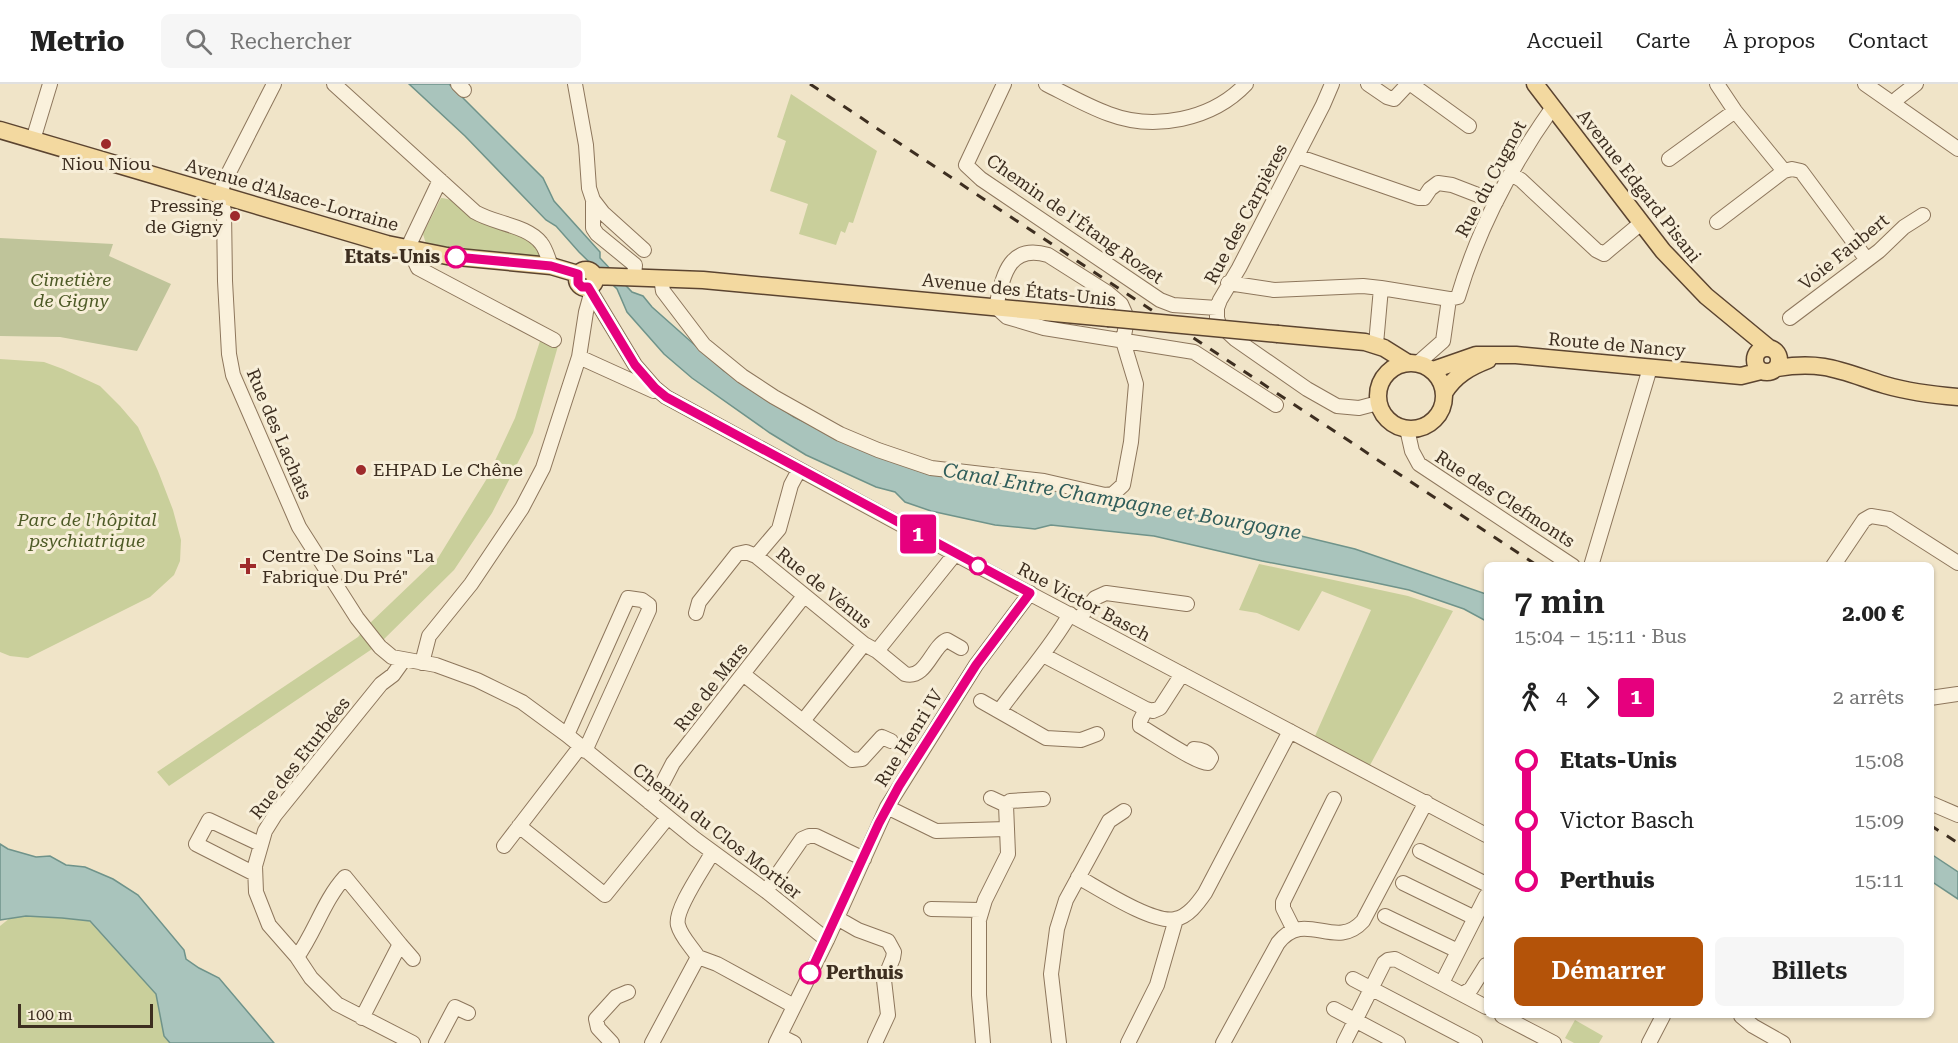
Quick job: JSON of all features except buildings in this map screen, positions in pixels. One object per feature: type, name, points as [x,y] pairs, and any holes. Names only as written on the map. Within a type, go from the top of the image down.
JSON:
[{"type":"main road","name":"Avenue Edgard Pisani","points":[[1535,84],[1640,224],[1685,276],[1706,296],[1747,328],[1766,360]]},
{"type":"main road","name":"Avenue d'Alsace-Lorraine","points":[[0,130],[409,249],[447,256],[551,266],[590,282],[634,277],[680,279]]},
{"type":"main road","name":"Avenue des États-Unis","points":[[680,279],[1001,312],[1107,318],[1354,340],[1376,344],[1420,365]]},
{"type":"main road","points":[[1354,340],[1378,357],[1387,373]]},
{"type":"main road","name":"Route de Nancy","points":[[1420,365],[1476,355],[1499,355],[1731,375],[1766,360],[1834,368],[1904,390],[1958,398]]},
{"type":"main road","points":[[1444,393],[1449,385],[1464,372],[1499,355]]},
{"type":"main road","points":[[1420,365],[1440,379],[1444,401],[1437,417],[1424,427],[1407,429],[1391,423],[1385,417],[1378,403],[1379,387],[1387,373],[1393,368],[1420,365]]},
{"type":"street","points":[[33,140],[50,84]]},
{"type":"street","points":[[220,194],[274,84]]},
{"type":"street","points":[[334,84],[475,212],[487,219],[520,229],[534,236],[545,249],[551,266]]},
{"type":"street","points":[[575,84],[586,145],[589,188],[593,200],[593,228],[597,234],[635,265],[634,277]]},
{"type":"street","name":"Chemin de l'Étang Rozet","points":[[1004,84],[966,165],[981,179],[1160,300],[1173,305],[1217,308]]},
{"type":"street","points":[[1046,84],[1110,115],[1143,122],[1191,117],[1210,110],[1233,96],[1246,84]]},
{"type":"street","name":"Rue des Carpières","points":[[1332,84],[1239,268],[1228,283],[1217,308],[1219,324],[1235,339],[1309,391],[1337,406],[1359,408],[1378,403]]},
{"type":"street","points":[[1368,84],[1394,99],[1409,84],[1469,126]]},
{"type":"street","points":[[1718,84],[1736,111],[1784,171]]},
{"type":"street","points":[[1865,84],[1958,149]]},
{"type":"street","points":[[1894,104],[1916,84]]},
{"type":"street","name":"Rue du Cugnot","points":[[1420,365],[1443,341],[1449,299],[1458,297],[1473,252],[1510,174],[1553,107]]},
{"type":"street","points":[[1669,159],[1736,111]]},
{"type":"street","points":[[1297,156],[1418,198],[1424,198],[1438,183],[1452,185],[1496,202]]},
{"type":"street","points":[[1717,222],[1784,171],[1792,169],[1801,171],[1867,260]]},
{"type":"street","points":[[1510,174],[1521,180],[1596,250],[1604,254],[1640,224]]},
{"type":"street","points":[[440,180],[409,249],[418,268],[554,340]]},
{"type":"street","name":"Rue des Lachats","points":[[220,194],[224,211],[229,354],[233,375],[299,527],[357,618],[380,647],[398,659]]},
{"type":"street","points":[[593,200],[603,213],[644,250]]},
{"type":"street","name":"Voie Faubert","points":[[1790,318],[1879,251],[1904,227],[1923,215]]},
{"type":"street","points":[[662,278],[663,291],[704,345],[742,376],[840,434],[931,468],[1044,481],[1094,494],[1113,494],[1123,485],[1136,402],[1136,384],[1123,341],[1125,313],[1117,299],[1048,255],[1027,252],[1017,256],[1005,273],[1001,312],[1070,333],[1123,341],[1194,352],[1276,405]]},
{"type":"street","points":[[422,663],[429,636],[471,584],[522,508],[543,468],[579,357],[590,282]]},
{"type":"street","name":"Rue Victor Basch","points":[[590,282],[635,365],[666,397]]},
{"type":"street","points":[[1228,283],[1274,290],[1363,286],[1449,299]]},
{"type":"street","points":[[1376,344],[1381,288]]},
{"type":"street","name":"Rue Victor Basch","points":[[579,357],[666,397],[955,554],[1426,802],[1484,835]]},
{"type":"street","points":[[1592,562],[1650,368]]},
{"type":"street","name":"Rue des Clefmonts","points":[[1407,429],[1412,451],[1419,464],[1567,562]]},
{"type":"street","name":"Rue de Vénus","points":[[799,470],[778,529],[756,556],[864,644],[877,651],[955,554]]},
{"type":"street","points":[[1836,562],[1864,520],[1871,516],[1889,519],[1958,563]]},
{"type":"street","points":[[696,613],[699,602],[737,554],[746,552],[756,556]]},
{"type":"street","name":"Rue Henri IV","points":[[778,1039],[837,918],[887,807],[976,665],[1030,593]]},
{"type":"street","points":[[1000,710],[1027,672],[1074,617],[1095,598],[1106,593],[1187,604]]},
{"type":"street","name":"Rue de Mars","points":[[649,802],[660,788],[673,763],[804,596]]},
{"type":"street","points":[[504,846],[583,749],[649,610],[649,605],[642,600],[627,598],[567,735]]},
{"type":"street","points":[[877,651],[905,674],[910,675],[915,674],[929,661],[943,641],[947,640],[961,648]]},
{"type":"street","points":[[803,721],[864,644]]},
{"type":"street","points":[[1043,655],[1153,711],[1160,708],[1182,674]]},
{"type":"street","name":"Chemin du Clos Mortier","points":[[398,659],[436,665],[471,677],[522,702],[567,735],[712,853],[766,891],[827,939]]},
{"type":"street","name":"Rue des Eturbées","points":[[398,659],[386,679],[275,815],[260,844],[255,874],[256,892],[269,925],[329,998],[362,1018],[413,1043]]},
{"type":"street","points":[[743,674],[852,760],[862,759],[882,737],[891,741]]},
{"type":"street","points":[[1934,697],[1958,694]]},
{"type":"street","points":[[981,701],[1046,738],[1081,740],[1097,734]]},
{"type":"street","points":[[1146,709],[1140,726],[1190,756]]},
{"type":"street","points":[[1078,878],[1159,919],[1176,919],[1195,907],[1206,893],[1290,731]]},
{"type":"street","points":[[991,798],[1006,805]]},
{"type":"street","points":[[983,1043],[979,995],[981,910],[1008,854],[1006,805],[1010,801],[1043,799]]},
{"type":"street","points":[[1294,930],[1283,902],[1334,799]]},
{"type":"street","points":[[1229,1041],[1278,943],[1287,933],[1307,927],[1341,934],[1358,926],[1370,909],[1426,802]]},
{"type":"street","points":[[1934,805],[1958,815]]},
{"type":"street","points":[[887,807],[936,831],[1007,829]]},
{"type":"street","points":[[1059,1043],[1052,990],[1052,958],[1061,914],[1109,821],[1124,811]]},
{"type":"street","points":[[519,826],[605,896],[668,817]]},
{"type":"street","points":[[255,874],[196,844],[208,820],[260,844]]},
{"type":"street","points":[[766,891],[802,839],[808,836],[816,836],[864,859]]},
{"type":"street","points":[[1420,852],[1484,883]]},
{"type":"street","points":[[712,853],[679,912],[677,924],[686,941],[698,957],[717,964],[794,1006]]},
{"type":"street","points":[[297,957],[306,945],[335,888],[345,877],[413,959]]},
{"type":"street","points":[[1403,883],[1475,918]]},
{"type":"street","points":[[1442,983],[1484,900]]},
{"type":"street","points":[[930,909],[981,910]]},
{"type":"street","points":[[1386,916],[1458,951]]},
{"type":"street","points":[[837,918],[858,930],[888,941],[894,952],[884,980],[888,1015],[875,1043]]},
{"type":"street","points":[[1128,1043],[1157,985],[1176,919]]},
{"type":"street","points":[[362,1018],[400,944]]},
{"type":"street","points":[[652,1043],[698,957]]},
{"type":"street","points":[[1344,1043],[1384,963],[1388,960],[1395,959],[1484,1006]]},
{"type":"street","points":[[1462,994],[1471,989],[1484,969]]},
{"type":"street","points":[[1353,979],[1475,1043]]},
{"type":"street","points":[[612,1043],[598,1028],[596,1019],[616,997],[628,992]]},
{"type":"street","points":[[436,1043],[454,1007],[468,1013]]},
{"type":"street","points":[[1334,1009],[1398,1043]]},
{"type":"street","points":[[1506,1018],[1554,1043]]},
{"type":"street","points":[[1649,1043],[1662,1018]]},
{"type":"street","points":[[1743,1018],[1783,1043]]},
{"type":"street","points":[[778,1039],[794,1043]]},
{"type":"green space","points":[[791,94],[877,151],[853,223],[849,222],[845,233],[841,231],[836,245],[799,234],[808,204],[770,191],[786,141],[777,137]]},
{"type":"green space","points":[[441,198],[474,209],[506,224],[536,244],[542,257],[426,244],[423,234]]},
{"type":"green space","name":"Cimetière de Gigny","points":[[0,238],[113,244],[109,256],[171,284],[137,351],[60,337],[0,336]]},
{"type":"green space","points":[[541,338],[558,346],[533,433],[492,513],[454,570],[378,645],[169,786],[157,772],[358,637],[438,558],[486,480],[515,418]]},
{"type":"green space","name":"Parc de l'hôpital psychiatrique","points":[[0,359],[44,362],[63,369],[100,386],[120,406],[138,427],[173,510],[181,540],[180,561],[174,575],[150,597],[28,658],[10,656],[0,652]]},
{"type":"green space","points":[[1259,564],[1408,596],[1453,611],[1369,767],[1315,736],[1371,610],[1322,591],[1299,631],[1257,613],[1239,610]]},
{"type":"green space","points":[[26,916],[89,921],[156,994],[164,1036],[170,1043],[0,1043],[0,926],[10,918]]},
{"type":"green space","points":[[1575,1020],[1603,1036],[1599,1043],[1574,1043],[1565,1038]]},
{"type":"water","points":[[409,84],[449,84],[543,178],[554,201],[600,252],[600,258],[632,292],[643,296],[652,307],[724,371],[794,417],[853,445],[1057,489],[1106,504],[1127,504],[1251,524],[1355,549],[1484,593],[1484,620],[1464,609],[1409,590],[1262,561],[1154,536],[1051,525],[1035,529],[995,525],[931,511],[905,502],[895,492],[876,487],[806,455],[770,433],[692,378],[664,354],[627,312],[617,289],[465,136]]},
{"type":"water","points":[[0,844],[8,849],[36,857],[50,856],[66,865],[85,867],[113,879],[138,895],[184,950],[186,959],[219,978],[274,1043],[170,1043],[164,1036],[156,994],[90,921],[26,916],[0,920]]},
{"type":"water","points":[[1934,856],[1958,872],[1958,899],[1934,883]]},
{"type":"railway","points":[[810,84],[1532,562]]},
{"type":"railway","points":[[1934,828],[1958,843]]},
{"type":"bus line","name":"1","points":[[456,257],[551,266],[578,274],[578,283],[582,287],[588,287],[635,365],[645,378],[666,397],[729,433],[1030,593],[976,665],[899,786],[879,823],[810,973]]},
{"type":"place","name":"Niou Niou","points":[[106,144]]},
{"type":"place","name":"Pressing de Gigny","points":[[235,216]]},
{"type":"place","name":"Etats-Unis","points":[[456,257]]},
{"type":"place","name":"EHPAD Le Chêne","points":[[361,470]]},
{"type":"place","name":"Centre De Soins \"La Fabrique Du Pré\"","points":[[248,566]]},
{"type":"place","name":"Perthuis","points":[[810,973]]},
{"type":"water label","name":"Canal Entre Champagne et Bourgogne","points":[[1122,501]]}]
